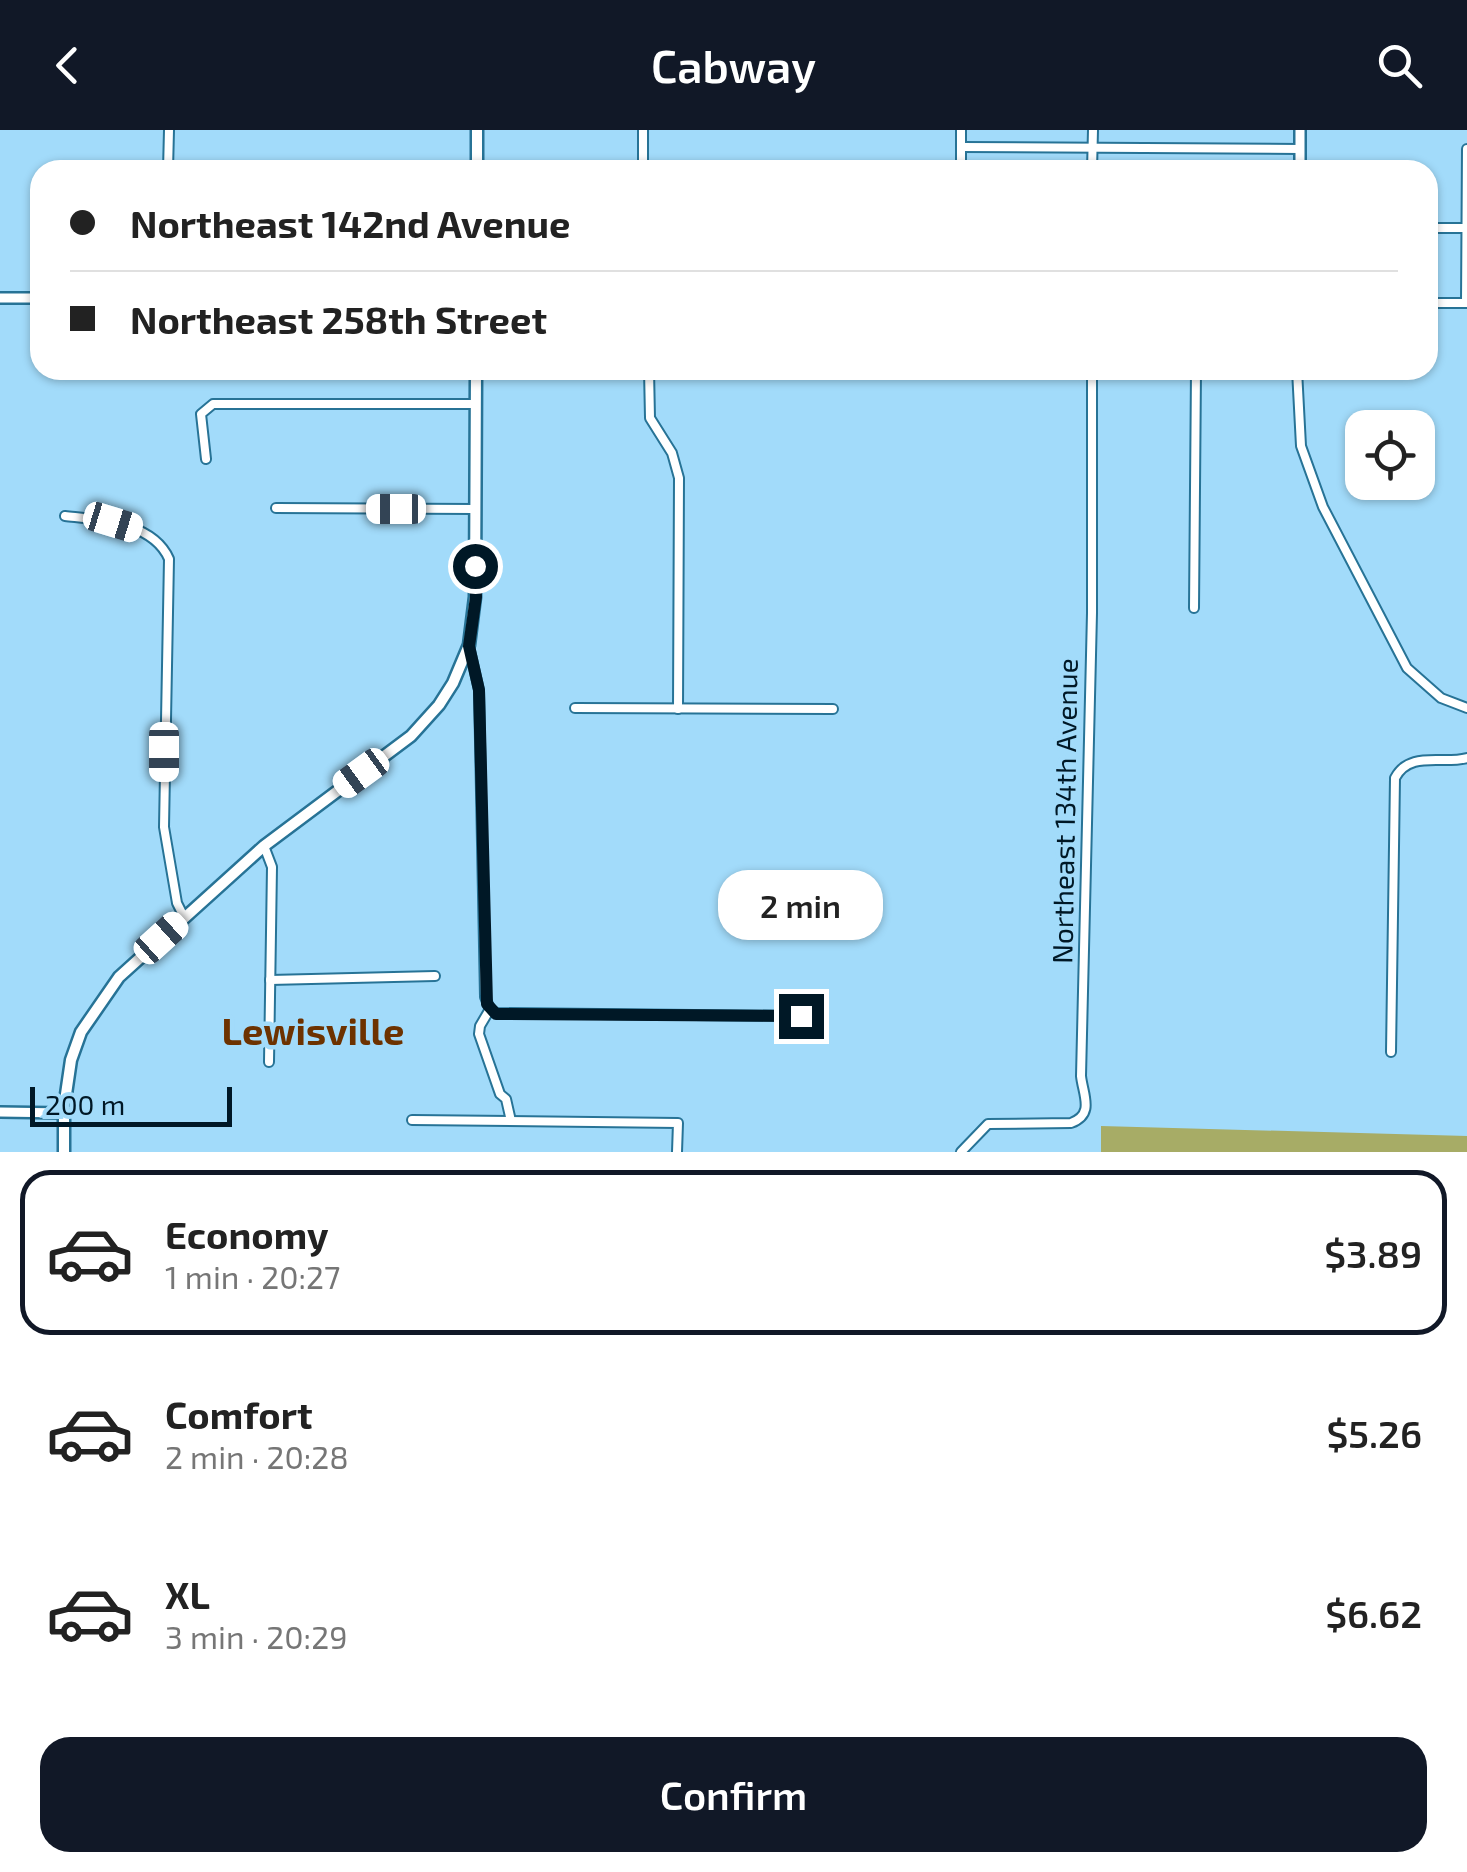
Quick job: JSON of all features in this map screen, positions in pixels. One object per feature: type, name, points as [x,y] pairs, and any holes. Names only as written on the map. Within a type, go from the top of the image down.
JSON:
[{"type":"main road","points":[[477,130],[477,160]]},
{"type":"main road","points":[[64,1152],[71,1060],[81,1032],[119,977],[264,846],[410,736],[440,705],[461,668],[469,646],[476,597],[476,380]]},
{"type":"street","points":[[168,160],[169,130]]},
{"type":"street","points":[[642,160],[643,130]]},
{"type":"street","points":[[961,130],[961,160]]},
{"type":"street","points":[[1092,160],[1093,130]]},
{"type":"street","points":[[1300,130],[1300,160]]},
{"type":"street","points":[[961,148],[1300,149]]},
{"type":"street","points":[[1438,303],[1466,303],[1467,149]]},
{"type":"street","points":[[1438,228],[1466,228]]},
{"type":"street","points":[[0,298],[30,298]]},
{"type":"street","points":[[649,380],[650,418],[672,453],[679,478],[678,709]]},
{"type":"street","name":"Northeast 134th Avenue","points":[[961,1152],[988,1124],[1071,1123],[1084,1115],[1087,1107],[1082,1068],[1092,613],[1092,380]]},
{"type":"street","points":[[1194,608],[1196,380]]},
{"type":"street","points":[[1297,380],[1299,437],[1311,480],[1399,656],[1441,698],[1467,708]]},
{"type":"street","points":[[206,460],[201,414],[212,404],[475,404]]},
{"type":"street","points":[[276,508],[475,509]]},
{"type":"street","points":[[65,516],[135,529],[158,541],[169,558],[164,827],[177,903],[184,917]]},
{"type":"street","points":[[469,646],[479,690],[485,997],[490,1009],[496,1014],[801,1016]]},
{"type":"street","points":[[575,708],[833,709]]},
{"type":"street","points":[[1391,1052],[1395,778],[1412,761],[1467,758]]},
{"type":"street","points":[[264,846],[272,866],[269,1062]]},
{"type":"street","points":[[270,980],[435,976]]},
{"type":"street","points":[[490,1009],[479,1034],[500,1094],[506,1099],[511,1122]]},
{"type":"street","points":[[0,1112],[65,1111]]},
{"type":"street","points":[[412,1120],[678,1123],[677,1152]]},
{"type":"green space","points":[[1101,1126],[1467,1136],[1467,1152],[1101,1152]]},
{"type":"district","name":"Lewisville","points":[[313,1032]]},
{"type":"route","points":[[475,566],[476,597],[469,646],[479,690],[485,997],[490,1009],[496,1014],[801,1016]]}]
